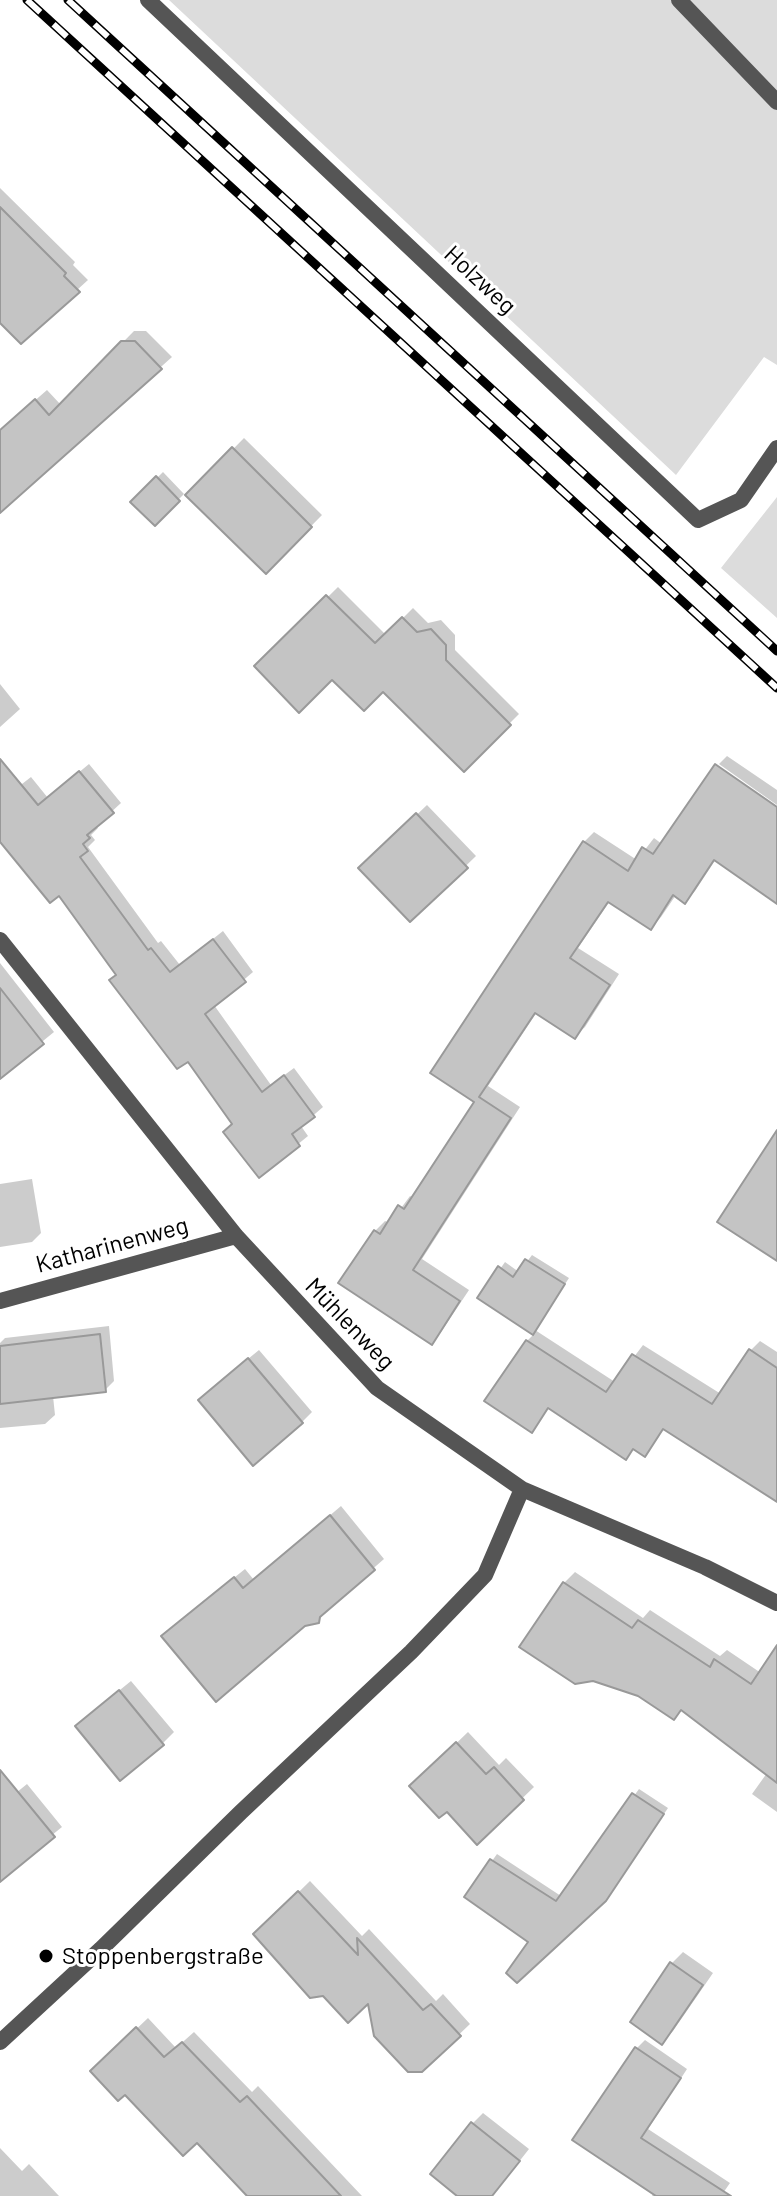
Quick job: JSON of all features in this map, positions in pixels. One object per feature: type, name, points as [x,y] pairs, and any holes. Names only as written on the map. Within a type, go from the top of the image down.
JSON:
[{"type":"street","name":"Holzweg","points":[[148,0],[698,520],[741,500],[777,448]]},
{"type":"street","points":[[679,0],[777,102]]},
{"type":"street","name":"Mühlenweg","points":[[0,940],[236,1236],[377,1388],[522,1489],[705,1567],[777,1603]]},
{"type":"street","name":"Katharinenweg","points":[[0,1301],[236,1236]]},
{"type":"street","points":[[0,2042],[411,1652],[485,1575],[522,1489]]},
{"type":"shaded area","points":[[169,0],[777,0],[777,365],[764,357],[676,475]]},
{"type":"shaded area","points":[[777,497],[777,618],[721,568]]},
{"type":"building","points":[[0,207],[66,273],[64,276],[80,292],[21,344],[0,323]]},
{"type":"building","points":[[121,341],[135,341],[162,369],[0,513],[0,430],[35,399],[49,415]]},
{"type":"building","points":[[232,447],[312,527],[266,574],[185,495]]},
{"type":"building","points":[[156,476],[180,501],[155,526],[130,502]]},
{"type":"building","points":[[326,595],[375,643],[402,617],[417,632],[431,629],[446,645],[446,660],[511,725],[464,772],[383,692],[364,711],[332,680],[299,713],[254,666]]},
{"type":"building","points":[[0,759],[38,805],[79,771],[114,813],[87,835],[90,838],[83,844],[88,851],[80,857],[148,950],[151,948],[170,972],[213,939],[246,982],[205,1014],[262,1092],[284,1075],[315,1117],[292,1134],[300,1146],[259,1178],[223,1132],[232,1124],[188,1062],[177,1069],[109,980],[116,975],[59,896],[50,903],[0,842]]},
{"type":"building","points":[[715,764],[777,807],[777,904],[714,860],[685,904],[673,895],[651,930],[608,902],[570,958],[610,985],[575,1039],[535,1013],[479,1097],[511,1118],[413,1270],[460,1301],[432,1345],[338,1283],[374,1230],[380,1234],[398,1205],[404,1209],[474,1102],[430,1073],[583,841],[628,871],[642,847],[653,854]]},
{"type":"building","points":[[416,813],[468,868],[410,922],[358,868]]},
{"type":"building","points":[[0,988],[44,1044],[0,1079]]},
{"type":"building","points":[[777,1130],[777,1261],[717,1222]]},
{"type":"building","points":[[525,1259],[565,1284],[533,1335],[477,1298],[498,1266],[513,1277]]},
{"type":"building","points":[[100,1334],[106,1392],[0,1404],[0,1346]]},
{"type":"building","points":[[526,1340],[606,1392],[632,1354],[712,1404],[749,1349],[777,1368],[777,1502],[663,1429],[645,1457],[633,1449],[626,1460],[548,1408],[532,1433],[484,1401]]},
{"type":"building","points":[[248,1358],[303,1423],[253,1466],[198,1400]]},
{"type":"building","points":[[330,1515],[375,1570],[320,1617],[319,1623],[305,1626],[216,1702],[161,1636],[234,1577],[243,1588]]},
{"type":"building","points":[[563,1582],[632,1628],[638,1620],[710,1667],[714,1659],[751,1684],[777,1645],[777,1783],[681,1710],[674,1720],[638,1696],[593,1681],[575,1684],[519,1647]]},
{"type":"building","points":[[119,1690],[164,1745],[120,1781],[75,1726]]},
{"type":"building","points":[[456,1742],[486,1774],[494,1767],[524,1800],[477,1845],[447,1812],[439,1818],[409,1786]]},
{"type":"building","points":[[0,1770],[55,1837],[0,1882]]},
{"type":"building","points":[[632,1793],[664,1814],[606,1901],[517,1983],[506,1973],[528,1942],[464,1897],[490,1859],[556,1901]]},
{"type":"building","points":[[298,1891],[358,1955],[357,1938],[423,2010],[431,2004],[461,2036],[422,2072],[408,2072],[374,2036],[368,2004],[348,2023],[323,1996],[310,1998],[253,1934]]},
{"type":"building","points":[[670,1962],[703,1985],[662,2045],[630,2022]]},
{"type":"building","points":[[136,2027],[164,2057],[182,2042],[240,2102],[247,2096],[341,2196],[247,2196],[197,2143],[183,2156],[125,2095],[118,2101],[90,2071]]},
{"type":"building","points":[[635,2047],[681,2078],[641,2138],[731,2196],[656,2196],[572,2140]]},
{"type":"building","points":[[471,2122],[520,2161],[492,2196],[457,2196],[430,2174]]},
{"type":"railway","points":[[27,0],[777,688]]},
{"type":"railway","points":[[68,0],[777,651]]},
{"type":"place","name":"Stoppenbergstraße","points":[[46,1956]]}]
